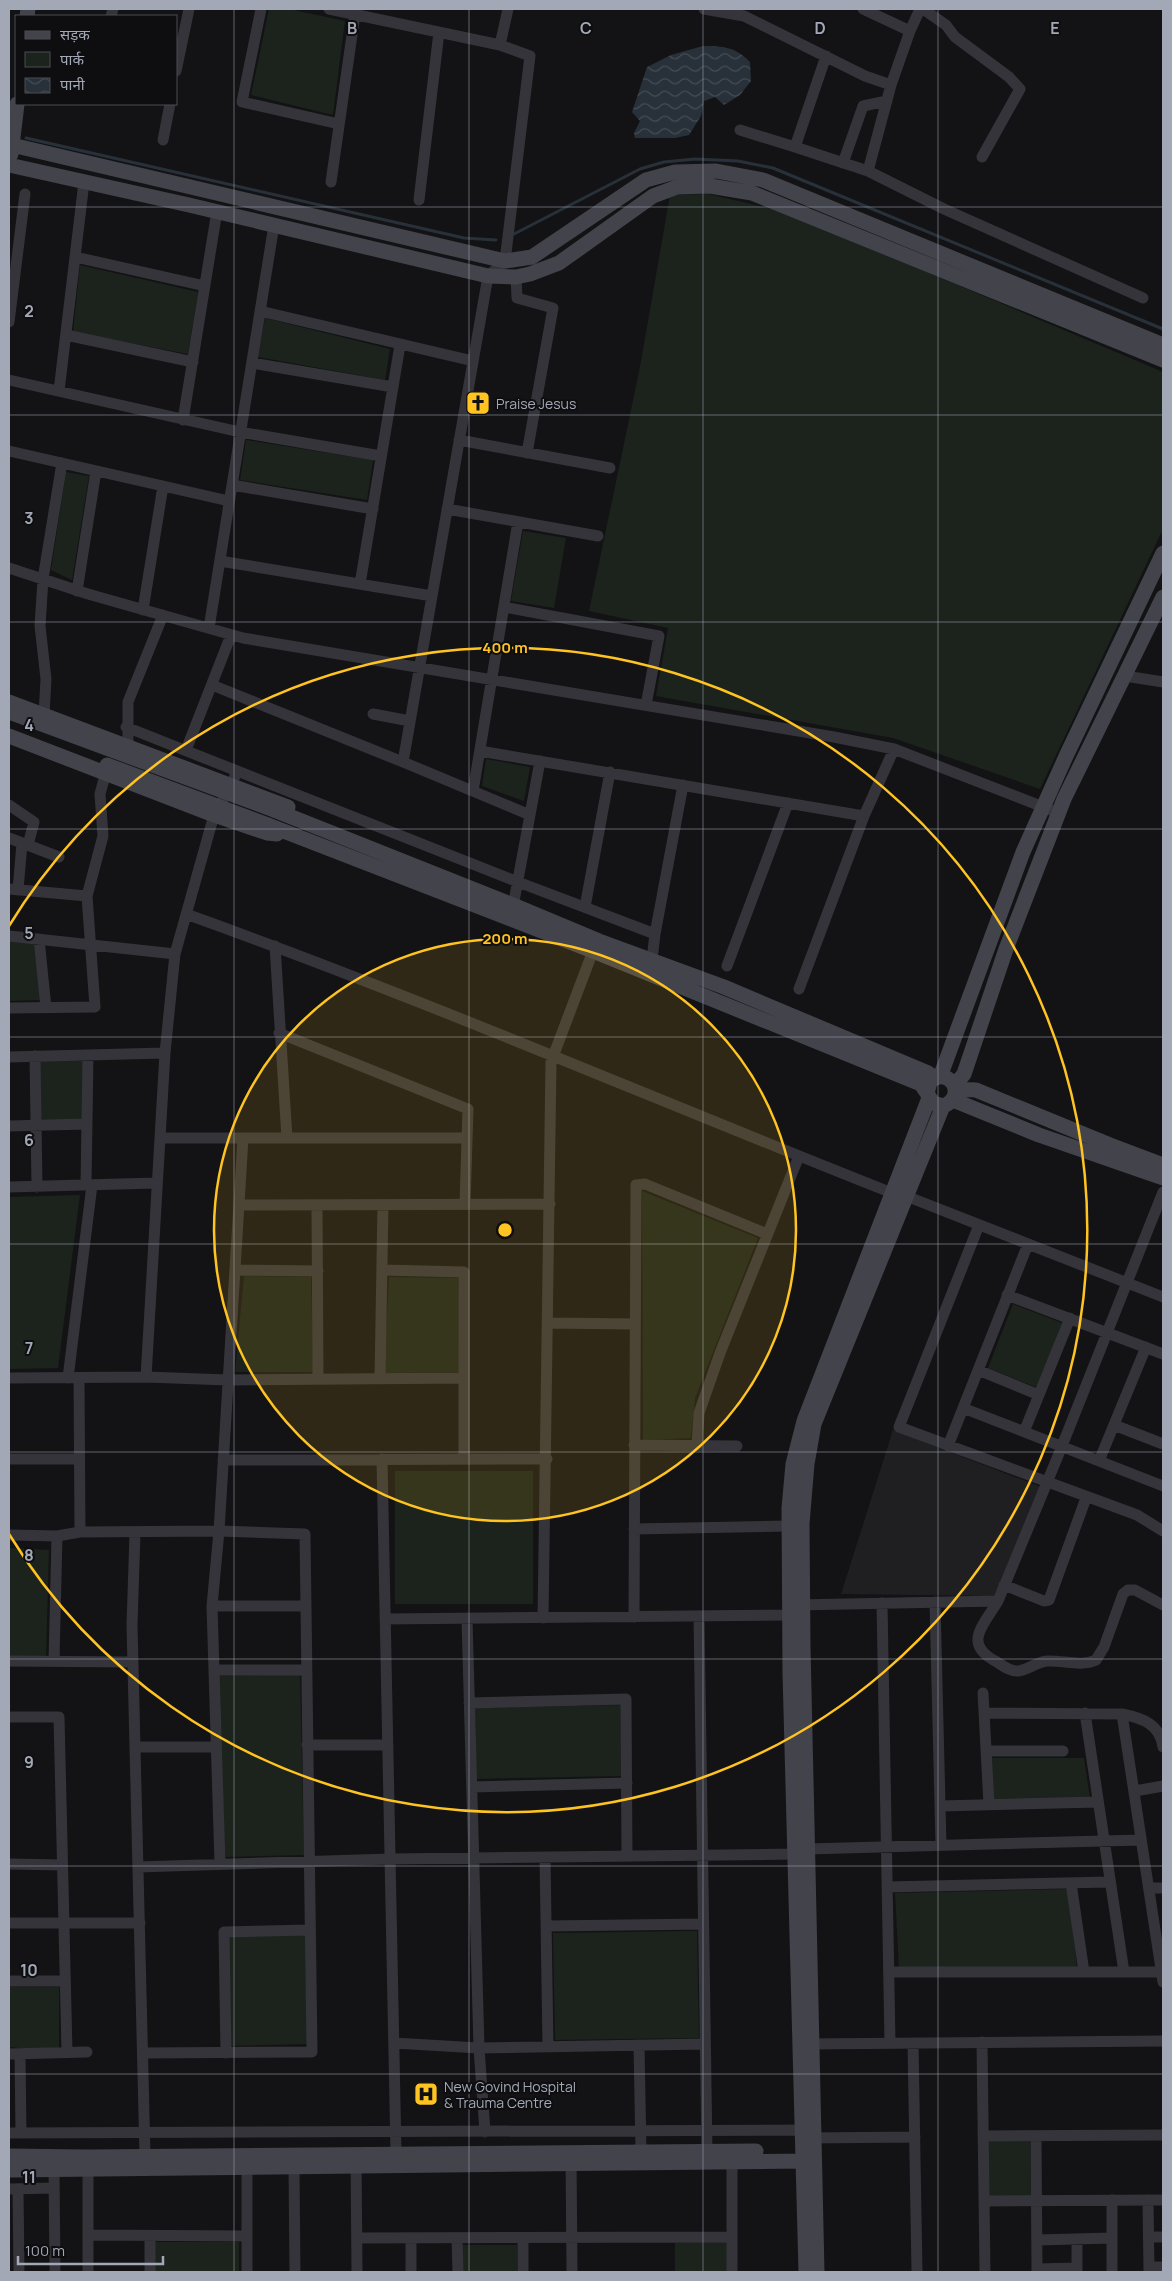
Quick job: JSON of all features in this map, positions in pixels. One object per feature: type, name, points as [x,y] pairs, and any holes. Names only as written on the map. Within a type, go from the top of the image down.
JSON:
[{"type":"street","points":[[178,61],[189,9]]},
{"type":"street","points":[[261,9],[242,102],[339,124]]},
{"type":"street","points":[[328,9],[500,45],[530,56],[505,261],[488,276],[404,762]]},
{"type":"street","points":[[500,45],[508,9]]},
{"type":"street","points":[[704,9],[744,16],[865,76],[891,85]]},
{"type":"street","points":[[863,9],[910,31]]},
{"type":"street","points":[[868,171],[891,85],[910,31],[922,9],[946,25],[955,37],[1009,77],[1020,89],[982,157]]},
{"type":"street","points":[[331,182],[355,14]]},
{"type":"street","points":[[419,200],[439,32]]},
{"type":"street","points":[[795,147],[826,56]]},
{"type":"street","points":[[843,163],[863,106],[887,101]]},
{"type":"street","points":[[9,170],[11,135],[16,105]]},
{"type":"street","points":[[163,140],[170,105]]},
{"type":"street","points":[[740,130],[868,171],[944,210],[1143,298]]},
{"type":"street","points":[[11,135],[505,261],[532,256],[646,180],[675,172],[716,171],[763,180],[1163,345]]},
{"type":"street","points":[[9,165],[217,211],[488,276],[530,274],[559,262],[653,196],[677,187],[710,186],[752,193],[1163,360]]},
{"type":"street","points":[[59,391],[84,182]]},
{"type":"street","points":[[9,322],[25,194]]},
{"type":"street","points":[[183,420],[217,211]]},
{"type":"street","points":[[209,628],[274,225]]},
{"type":"street","points":[[75,257],[205,286]]},
{"type":"street","points":[[516,276],[517,298],[553,308],[527,452]]},
{"type":"street","points":[[260,311],[473,361]]},
{"type":"street","points":[[66,336],[193,362]]},
{"type":"street","points":[[360,584],[400,345]]},
{"type":"street","points":[[252,363],[393,388]]},
{"type":"street","points":[[9,380],[240,432],[381,456]]},
{"type":"street","points":[[459,440],[610,468]]},
{"type":"street","points":[[9,451],[229,501]]},
{"type":"street","points":[[44,715],[46,679],[40,626],[43,579],[62,463]]},
{"type":"street","points":[[77,591],[96,471]]},
{"type":"street","points":[[232,485],[373,509]]},
{"type":"street","points":[[143,610],[163,486]]},
{"type":"street","points":[[447,509],[598,536]]},
{"type":"street","points":[[473,791],[518,522]]},
{"type":"street","points":[[806,2272],[808,2143],[806,2044],[796,1610],[789,1526],[814,1424],[899,1195],[928,1095],[928,1084],[937,1077],[1023,852],[1163,553]]},
{"type":"street","points":[[220,561],[432,596]]},
{"type":"street","points":[[9,568],[77,591],[231,634],[894,749],[1059,813]]},
{"type":"street","points":[[899,1195],[964,1074],[1006,949],[1059,813],[1163,597]]},
{"type":"street","points":[[504,607],[658,636],[646,705]]},
{"type":"street","points":[[128,746],[126,727],[128,702],[163,616]]},
{"type":"street","points":[[186,750],[231,634]]},
{"type":"street","points":[[1125,676],[1163,682]]},
{"type":"street","points":[[212,685],[404,762],[530,816]]},
{"type":"street","points":[[9,702],[300,811],[311,825]]},
{"type":"street","points":[[9,712],[311,825],[512,912],[593,950],[724,986],[937,1077],[951,1080],[952,1095]]},
{"type":"street","points":[[373,714],[410,721]]},
{"type":"street","points":[[9,726],[296,836],[599,941],[652,967],[921,1084],[937,1105],[952,1095],[976,1090],[1110,1145],[1163,1164]]},
{"type":"street","points":[[126,727],[655,934]]},
{"type":"street","points":[[9,736],[267,833],[296,836]]},
{"type":"street","points":[[799,989],[864,816],[894,749]]},
{"type":"street","points":[[480,751],[864,816]]},
{"type":"street","points":[[512,912],[540,761]]},
{"type":"street","points":[[146,1377],[164,1053],[175,954],[214,814],[231,786],[237,771]]},
{"type":"street","points":[[9,1008],[95,1007],[87,896],[103,836],[100,794],[106,772]]},
{"type":"street","points":[[585,907],[610,772]]},
{"type":"street","points":[[652,967],[655,934],[683,785]]},
{"type":"street","points":[[727,966],[788,803]]},
{"type":"street","points":[[9,805],[34,822],[25,844],[14,890],[87,896]]},
{"type":"street","points":[[9,838],[60,856]]},
{"type":"street","points":[[186,914],[275,946],[554,1055],[799,1156],[1163,1297]]},
{"type":"street","points":[[9,936],[175,954]]},
{"type":"street","points":[[39,939],[46,1008]]},
{"type":"street","points":[[275,946],[287,1138]]},
{"type":"street","points":[[543,1618],[551,1062],[593,950]]},
{"type":"street","points":[[279,1033],[468,1109],[465,1204]]},
{"type":"street","points":[[9,1057],[164,1053]]},
{"type":"street","points":[[80,1532],[73,1378],[89,1185],[87,1124],[88,1055]]},
{"type":"street","points":[[35,1056],[37,1187]]},
{"type":"street","points":[[952,1095],[1039,1135],[1163,1178]]},
{"type":"street","points":[[9,1126],[87,1124]]},
{"type":"street","points":[[160,1138],[466,1138]]},
{"type":"street","points":[[220,1864],[212,1606],[219,1531],[243,1138]]},
{"type":"street","points":[[697,1446],[699,1413],[720,1353],[799,1156]]},
{"type":"street","points":[[9,1188],[157,1183]]},
{"type":"street","points":[[634,1617],[636,1185],[645,1184],[767,1234]]},
{"type":"street","points":[[1163,1192],[1047,1483],[998,1600],[977,1638],[978,1648],[982,1654],[990,1659],[1018,1671],[1040,1662],[1083,1663],[1096,1660],[1104,1647],[1123,1594],[1128,1590],[1135,1590],[1163,1606]]},
{"type":"street","points":[[240,1206],[550,1204]]},
{"type":"street","points":[[317,1205],[318,1379]]},
{"type":"street","points":[[380,1378],[384,1205]]},
{"type":"street","points":[[979,1225],[899,1427],[1086,1498],[1137,1515],[1163,1531]]},
{"type":"street","points":[[948,1446],[1028,1244]]},
{"type":"street","points":[[236,1270],[318,1271]]},
{"type":"street","points":[[382,1270],[464,1272],[464,1459]]},
{"type":"street","points":[[1007,1295],[1163,1354]]},
{"type":"street","points":[[1024,1432],[1070,1318]]},
{"type":"street","points":[[548,1323],[635,1324]]},
{"type":"street","points":[[1099,1461],[1146,1347]]},
{"type":"street","points":[[978,1370],[1039,1395]]},
{"type":"street","points":[[9,1378],[146,1377],[228,1380],[464,1378]]},
{"type":"street","points":[[963,1408],[1163,1486]]},
{"type":"street","points":[[1114,1425],[1163,1444]]},
{"type":"street","points":[[634,1445],[737,1446]]},
{"type":"street","points":[[9,1460],[78,1459]]},
{"type":"street","points":[[382,1459],[396,2153]]},
{"type":"street","points":[[223,1460],[546,1459]]},
{"type":"street","points":[[796,1610],[802,1524],[799,1481]]},
{"type":"street","points":[[1004,1585],[1044,1601],[1049,1600],[1086,1498]]},
{"type":"street","points":[[634,1529],[789,1526]]},
{"type":"street","points":[[9,1535],[57,1536],[80,1532],[219,1531],[305,1534],[312,2052],[143,2054]]},
{"type":"street","points":[[135,1533],[132,1625],[146,2156]]},
{"type":"street","points":[[54,1661],[57,1536]]},
{"type":"street","points":[[385,1619],[699,1616],[882,1603],[998,1600]]},
{"type":"street","points":[[935,1602],[941,1846]]},
{"type":"street","points":[[882,1603],[890,2043]]},
{"type":"street","points":[[212,1606],[306,1606]]},
{"type":"street","points":[[699,1616],[706,2152]]},
{"type":"street","points":[[467,1618],[479,2048],[485,2132]]},
{"type":"street","points":[[9,1661],[133,1662]]},
{"type":"street","points":[[214,1670],[306,1670]]},
{"type":"street","points":[[983,1693],[989,1805]]},
{"type":"street","points":[[469,1703],[626,1699],[627,1856]]},
{"type":"street","points":[[984,1713],[1122,1714],[1140,1718],[1154,1726],[1163,1747]]},
{"type":"street","points":[[1085,1713],[1124,1972]]},
{"type":"street","points":[[889,1972],[1124,1972],[1163,1975],[1159,1927],[1149,1888],[1122,1714]]},
{"type":"street","points":[[9,1717],[59,1717],[67,2052]]},
{"type":"street","points":[[307,1745],[388,1745]]},
{"type":"street","points":[[135,1747],[216,1747]]},
{"type":"street","points":[[986,1751],[1063,1751]]},
{"type":"street","points":[[472,1787],[627,1783]]},
{"type":"street","points":[[1135,1791],[1163,1786]]},
{"type":"street","points":[[940,1806],[1098,1802]]},
{"type":"street","points":[[138,1867],[390,1859],[701,1855],[886,1847],[1141,1840]]},
{"type":"street","points":[[545,1857],[548,2047]]},
{"type":"street","points":[[9,1864],[62,1865]]},
{"type":"street","points":[[887,1887],[1110,1882]]},
{"type":"street","points":[[1071,1883],[1084,1972]]},
{"type":"street","points":[[1149,1888],[1163,1888]]},
{"type":"street","points":[[9,1923],[140,1922]]},
{"type":"street","points":[[546,1926],[703,1924]]},
{"type":"street","points":[[226,2053],[224,1932],[310,1930]]},
{"type":"street","points":[[9,1981],[65,1981]]},
{"type":"street","points":[[806,2044],[1163,2041]]},
{"type":"street","points":[[982,2042],[985,2272]]},
{"type":"street","points":[[394,2043],[479,2048],[705,2044]]},
{"type":"street","points":[[913,2043],[917,2272]]},
{"type":"street","points":[[639,2046],[641,2152]]},
{"type":"street","points":[[21,2134],[14,2054],[87,2052]]},
{"type":"street","points":[[9,2134],[706,2130],[808,2143]]},
{"type":"street","points":[[983,2136],[1163,2135]]},
{"type":"street","points":[[1036,2136],[1037,2271],[1077,2270],[1077,2239]]},
{"type":"street","points":[[9,2156],[88,2163],[572,2158],[641,2152],[706,2152],[808,2143],[915,2137]]},
{"type":"street","points":[[9,2170],[54,2170],[88,2163],[146,2156],[248,2162],[294,2168],[396,2153],[732,2162],[808,2143]]},
{"type":"street","points":[[808,2143],[817,2272]]},
{"type":"street","points":[[572,2158],[572,2272]]},
{"type":"street","points":[[356,2160],[357,2272]]},
{"type":"street","points":[[247,2272],[248,2162]]},
{"type":"street","points":[[732,2162],[732,2272]]},
{"type":"street","points":[[88,2163],[88,2272]]},
{"type":"street","points":[[294,2168],[295,2272]]},
{"type":"street","points":[[54,2170],[55,2272]]},
{"type":"street","points":[[19,2272],[14,2234],[13,2189],[54,2188]]},
{"type":"street","points":[[1112,2200],[1112,2272]]},
{"type":"street","points":[[1148,2200],[1149,2270],[1163,2267]]},
{"type":"street","points":[[984,2201],[1163,2200]]},
{"type":"street","points":[[88,2235],[246,2236]]},
{"type":"street","points":[[150,2236],[150,2272]]},
{"type":"street","points":[[357,2238],[572,2239],[732,2237]]},
{"type":"street","points":[[1149,2237],[1163,2237]]},
{"type":"street","points":[[411,2238],[411,2272]]},
{"type":"street","points":[[457,2238],[458,2272]]},
{"type":"street","points":[[1037,2240],[1112,2238]]},
{"type":"street","points":[[523,2239],[523,2272]]},
{"type":"shaded area","points":[[893,1430],[1041,1487],[996,1596],[841,1594]]},
{"type":"green space","points":[[269,9],[289,9],[345,21],[333,115],[251,95]]},
{"type":"green space","points":[[708,194],[785,212],[1163,372],[1163,529],[1040,789],[893,738],[656,696],[668,628],[589,611],[640,367],[670,195]]},
{"type":"green space","points":[[80,265],[198,292],[188,354],[73,332]]},
{"type":"green space","points":[[265,318],[390,349],[385,380],[258,357]]},
{"type":"green space","points":[[246,440],[373,460],[367,500],[240,480]]},
{"type":"green space","points":[[66,472],[89,476],[72,580],[51,570]]},
{"type":"green space","points":[[523,531],[566,538],[554,608],[511,601]]},
{"type":"green space","points":[[486,759],[530,767],[524,801],[482,786]]},
{"type":"green space","points":[[9,940],[34,943],[41,1000],[9,1001]]},
{"type":"green space","points":[[37,1061],[84,1061],[84,1126],[37,1126]]},
{"type":"green space","points":[[642,1191],[758,1238],[695,1398],[691,1438],[643,1440]]},
{"type":"green space","points":[[80,1195],[58,1368],[9,1369],[9,1197]]},
{"type":"green space","points":[[244,1276],[311,1277],[313,1372],[235,1372]]},
{"type":"green space","points":[[389,1277],[458,1278],[459,1372],[384,1373]]},
{"type":"green space","points":[[1013,1304],[1062,1323],[1038,1388],[988,1368]]},
{"type":"green space","points":[[395,1471],[533,1471],[533,1604],[395,1604]]},
{"type":"green space","points":[[9,1548],[49,1550],[46,1658],[9,1657]]},
{"type":"green space","points":[[300,1674],[304,1855],[223,1857],[219,1676]]},
{"type":"green space","points":[[621,1705],[622,1776],[476,1779],[474,1708]]},
{"type":"green space","points":[[988,1758],[1084,1758],[1090,1798],[991,1801]]},
{"type":"green space","points":[[1068,1889],[1077,1967],[899,1968],[895,1893]]},
{"type":"green space","points":[[697,1931],[699,2038],[555,2040],[553,1933]]},
{"type":"green space","points":[[305,1934],[307,2044],[229,2046],[227,1936]]},
{"type":"green space","points":[[9,1987],[59,1987],[59,2052],[9,2047]]},
{"type":"green space","points":[[1030,2140],[1031,2196],[989,2197],[988,2141]]},
{"type":"green space","points":[[155,2242],[239,2242],[239,2272],[155,2272]]},
{"type":"green space","points":[[675,2243],[727,2243],[727,2272],[675,2272]]},
{"type":"green space","points":[[462,2245],[517,2245],[517,2272],[462,2272]]},
{"type":"water","points":[[703,46],[729,48],[740,53],[750,62],[751,81],[740,95],[724,105],[715,97],[704,101],[701,116],[689,135],[675,138],[635,138],[634,133],[640,121],[632,112],[647,67],[671,55]]},
{"type":"waterway","points":[[26,138],[464,238],[496,240]]},
{"type":"waterway","points":[[514,234],[640,169],[664,162],[695,159],[738,161],[773,168],[1163,329]]},
{"type":"place","name":"Praise Jesus","points":[[478,403]]},
{"type":"place","name":"New Govind Hospital & Trauma Centre","points":[[426,2094]]}]
